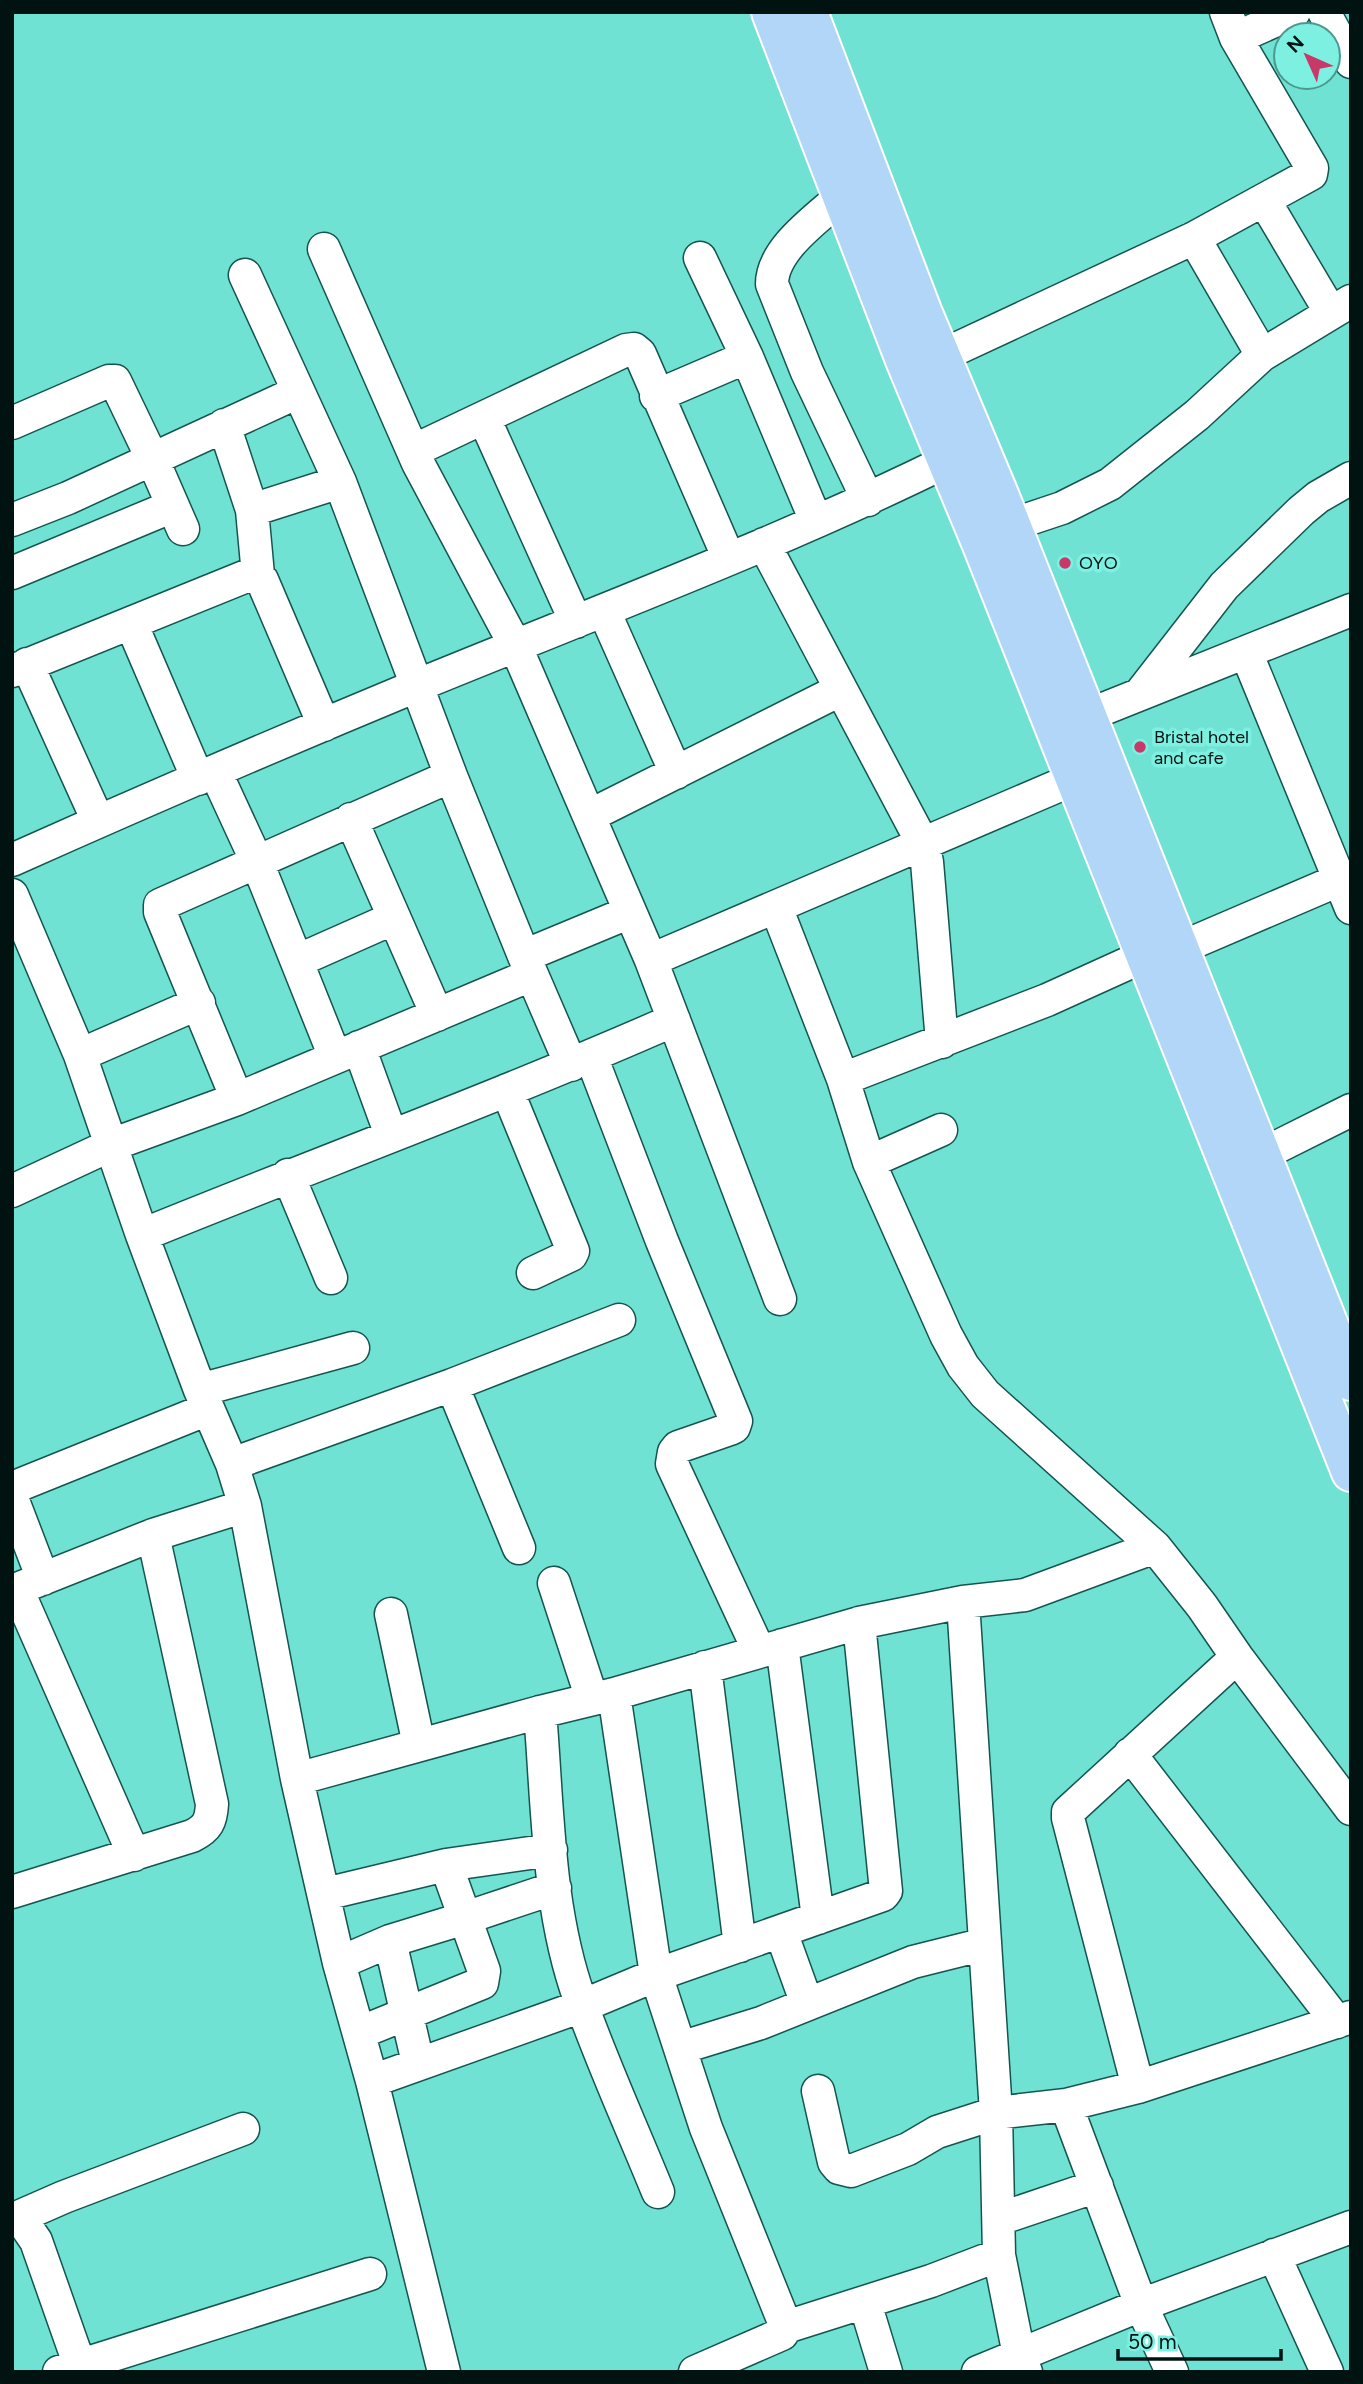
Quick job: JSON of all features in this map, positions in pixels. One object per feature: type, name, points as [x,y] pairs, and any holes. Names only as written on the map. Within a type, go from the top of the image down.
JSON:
[{"type":"highway","points":[[771,12],[905,360],[1074,779],[1261,1155],[1351,1381]]},
{"type":"highway","points":[[808,12],[940,356],[1011,525],[1086,716],[1161,952],[1351,1472]]},
{"type":"street","points":[[940,356],[1194,238],[1309,176],[1313,170],[1231,25],[1294,12]]},
{"type":"street","points":[[1324,12],[1351,62]]},
{"type":"street","points":[[842,196],[786,248],[772,274],[772,284],[807,372],[868,500]]},
{"type":"street","points":[[1011,525],[1062,508],[1111,484],[1197,415],[1262,355],[1341,307],[1264,200]]},
{"type":"street","points":[[1194,238],[1262,355]]},
{"type":"street","points":[[324,249],[418,463],[516,647],[651,960],[780,1299]]},
{"type":"street","points":[[701,258],[747,357],[816,521]]},
{"type":"street","points":[[245,275],[340,482],[451,776],[528,965],[581,1061],[736,1419],[734,1427],[678,1447],[674,1452],[672,1464],[770,1648],[818,1918]]},
{"type":"street","points":[[414,451],[634,349],[640,354],[729,559]]},
{"type":"street","points":[[656,396],[747,357]]},
{"type":"street","points":[[12,423],[113,380],[178,518],[12,573]]},
{"type":"street","points":[[12,520],[68,498],[298,391]]},
{"type":"street","points":[[484,418],[676,773]]},
{"type":"street","points":[[224,425],[252,510],[258,575],[324,725]]},
{"type":"street","points":[[12,860],[324,725],[868,500],[947,461]]},
{"type":"street","points":[[1140,694],[1224,586],[1301,512],[1351,478]]},
{"type":"street","points":[[252,510],[340,482]]},
{"type":"street","points":[[764,544],[923,844],[927,862],[942,1042]]},
{"type":"street","points":[[98,821],[20,668],[250,574],[258,575]]},
{"type":"street","points":[[1086,716],[1351,610]]},
{"type":"street","points":[[131,623],[206,775],[257,862],[297,961],[391,1135]]},
{"type":"street","points":[[843,1079],[942,1042],[1161,952],[1345,894],[1246,652]]},
{"type":"street","points":[[589,816],[840,690]]},
{"type":"street","points":[[237,1099],[158,907],[451,776]]},
{"type":"street","points":[[651,960],[1074,779]]},
{"type":"street","points":[[351,819],[437,1015]]},
{"type":"street","points":[[12,895],[80,1055],[142,1235],[204,1400],[233,1464],[245,1506],[297,1779],[339,1963],[372,2081],[444,2372]]},
{"type":"street","points":[[776,907],[843,1079],[869,1162],[946,1335],[963,1366],[985,1394],[1155,1547],[1202,1606],[1351,1809]]},
{"type":"street","points":[[12,1191],[111,1145],[237,1099],[437,1015],[630,912]]},
{"type":"street","points":[[297,961],[394,918]]},
{"type":"street","points":[[80,1055],[199,1003]]},
{"type":"street","points":[[142,1235],[581,1061],[674,1020]]},
{"type":"street","points":[[507,1090],[573,1251],[571,1255],[533,1273]]},
{"type":"street","points":[[1261,1155],[1351,1110]]},
{"type":"street","points":[[869,1162],[941,1130]]},
{"type":"street","points":[[288,1175],[331,1278]]},
{"type":"street","points":[[233,1464],[452,1385],[619,1320]]},
{"type":"street","points":[[12,1488],[204,1400],[352,1348]]},
{"type":"street","points":[[452,1385],[519,1548]]},
{"type":"street","points":[[12,1498],[24,1586],[134,1854]]},
{"type":"street","points":[[24,1586],[153,1535],[245,1506]]},
{"type":"street","points":[[12,1892],[192,1836],[205,1829],[211,1819],[212,1804],[153,1535]]},
{"type":"street","points":[[297,1779],[859,1623],[963,1602],[1025,1595],[1155,1547]]},
{"type":"street","points":[[554,1583],[603,1696],[656,1975],[706,2128],[786,2327]]},
{"type":"street","points":[[963,1602],[996,2113],[999,2255],[1022,2364]]},
{"type":"street","points":[[391,1614],[419,1745]]},
{"type":"street","points":[[372,2081],[582,2006],[656,1975],[881,1897],[885,1893],[859,1623]]},
{"type":"street","points":[[1139,2087],[1068,1812],[1237,1657]]},
{"type":"street","points":[[705,1667],[740,1947]]},
{"type":"street","points":[[540,1712],[551,1850],[561,1925],[582,2006],[658,2192]]},
{"type":"street","points":[[818,2091],[834,2162],[844,2171],[850,2171],[908,2149],[937,2132],[996,2113],[1066,2105],[1139,2087],[1344,2020],[1130,1754]]},
{"type":"street","points":[[325,1894],[446,1865],[551,1850]]},
{"type":"street","points":[[359,2033],[482,1983],[484,1970],[446,1865]]},
{"type":"street","points":[[339,1963],[390,1941],[555,1888]]},
{"type":"street","points":[[781,1932],[807,2004]]},
{"type":"street","points":[[390,1941],[418,2063]]},
{"type":"street","points":[[680,2048],[761,2023],[913,1962],[985,1944]]},
{"type":"street","points":[[1066,2105],[1141,2305],[1172,2372]]},
{"type":"street","points":[[14,2219],[64,2197],[243,2129]]},
{"type":"street","points":[[999,2218],[1097,2186]]},
{"type":"street","points":[[14,2219],[30,2229],[36,2241],[73,2369],[370,2274]]},
{"type":"street","points":[[978,2372],[1022,2364],[1141,2305],[1351,2227]]},
{"type":"street","points":[[695,2372],[782,2334],[786,2327],[931,2281],[999,2255]]},
{"type":"street","points":[[1273,2255],[1327,2372]]},
{"type":"street","points":[[864,2303],[886,2372]]},
{"type":"place","name":"OYO","points":[[1065,563]]},
{"type":"place","name":"Bristal hotel and cafe","points":[[1140,747]]}]
